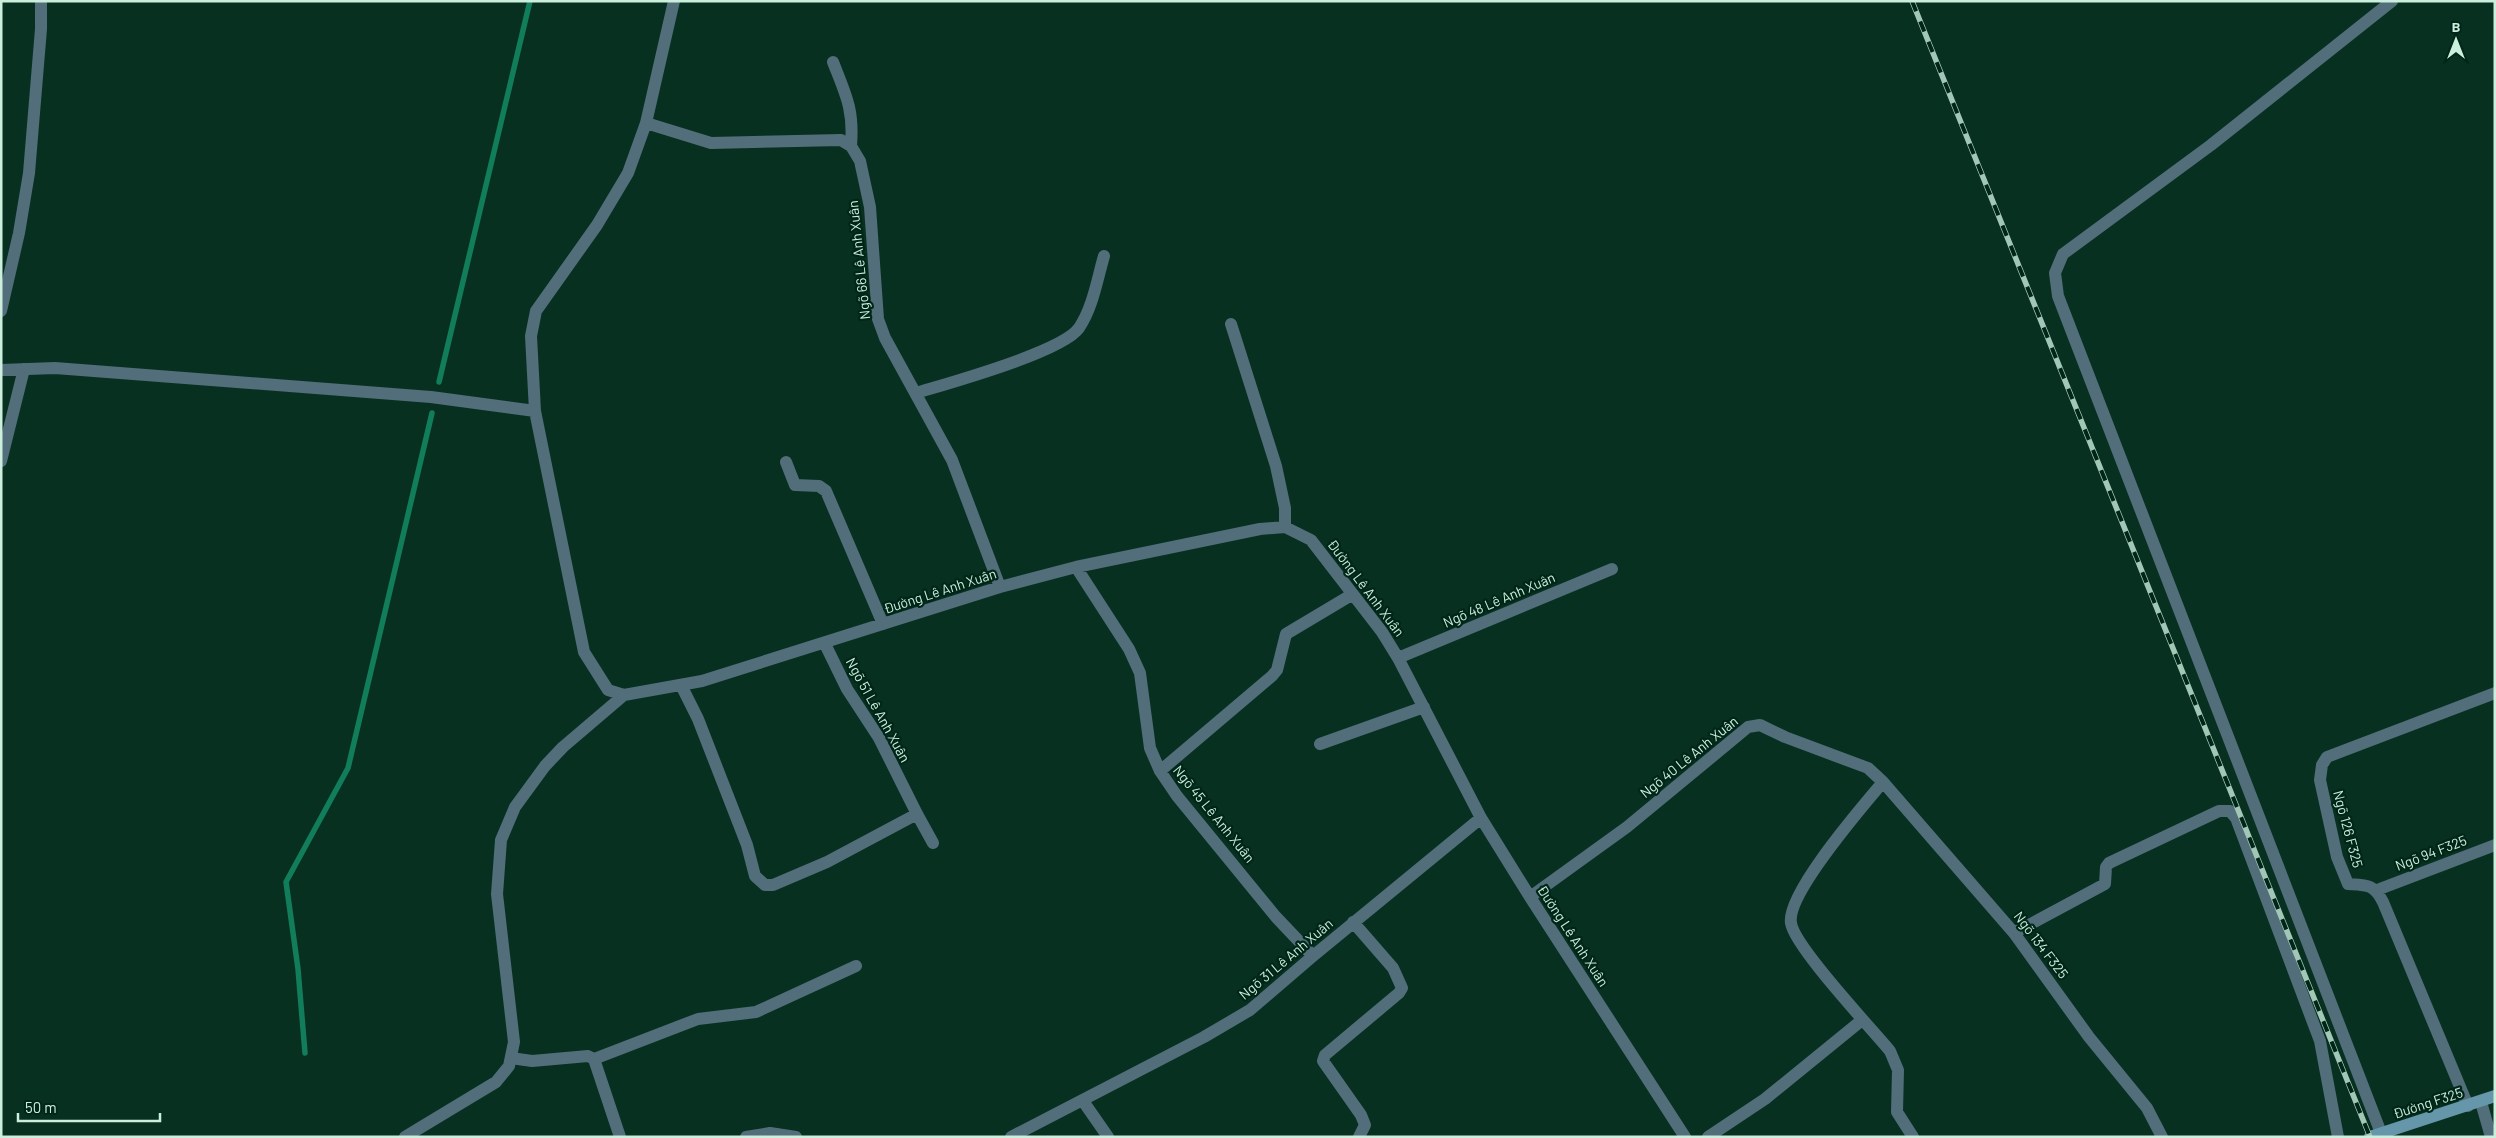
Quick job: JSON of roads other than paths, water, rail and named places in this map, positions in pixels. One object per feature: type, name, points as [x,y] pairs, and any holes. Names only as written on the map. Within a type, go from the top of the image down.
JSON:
[{"type":"main road","name":"Đường F325","points":[[2376,1135],[2495,1096]]},
{"type":"street","points":[[1,311],[19,233],[29,173],[41,29],[41,1]]},
{"type":"street","points":[[624,695],[608,690],[584,652],[534,411],[531,336],[536,311],[597,225],[628,173],[646,123],[674,1]]},
{"type":"street","points":[[2376,1135],[2058,296],[2055,273],[2063,254],[2211,145],[2392,1]]},
{"type":"street","points":[[646,123],[711,143],[841,140],[851,146],[853,122],[850,108],[833,62]]},
{"type":"street","name":"Ngõ 66 Lê Anh Xuân","points":[[851,146],[860,161],[870,207],[878,319],[897,363],[916,393],[952,460],[1000,587]]},
{"type":"street","points":[[916,393],[1040,352],[1068,338],[1078,329],[1090,305],[1104,256]]},
{"type":"street","points":[[1231,324],[1276,466],[1285,508],[1285,527]]},
{"type":"street","points":[[1,370],[56,368],[431,397],[534,411]]},
{"type":"street","points":[[1,461],[24,369]]},
{"type":"street","points":[[786,462],[795,486],[819,486],[826,491],[883,624]]},
{"type":"street","name":"Đường Lê Anh Xuân","points":[[624,695],[702,682],[1000,587],[1076,566],[1260,528],[1285,527],[1311,540],[1353,594],[1398,658],[1481,818],[1685,1137]]},
{"type":"street","name":"Ngõ 45 Lê Anh Xuân","points":[[1076,566],[1129,650],[1140,673],[1150,748],[1160,771],[1177,796],[1276,917],[1313,956]]},
{"type":"street","name":"Ngõ 48 Lê Anh Xuân","points":[[1398,658],[1612,569]]},
{"type":"street","points":[[1160,771],[1272,676],[1277,670],[1286,634],[1353,594]]},
{"type":"street","name":"Ngõ 51 Lê Anh Xuân","points":[[825,644],[846,689],[879,738],[917,814],[934,843]]},
{"type":"street","points":[[681,685],[698,719],[747,845],[755,876],[759,882],[765,885],[773,885],[827,862],[917,814]]},
{"type":"street","name":"Ngõ 126 F325","points":[[2377,890],[2366,885],[2348,884],[2337,856],[2320,780],[2322,765],[2327,757],[2495,693]]},
{"type":"street","points":[[405,1137],[496,1082],[504,1074],[512,1058],[514,1042],[498,894],[501,840],[515,808],[546,766],[563,747],[624,695]]},
{"type":"street","points":[[1320,744],[1424,707]]},
{"type":"street","name":"Ngõ 40 Lê Anh Xuân","points":[[1530,897],[1627,827],[1748,727],[1760,726],[1868,768],[1882,782]]},
{"type":"street","points":[[1882,782],[1836,838],[1797,899],[1791,912],[1790,922],[1793,931],[1806,950],[1862,1020],[1890,1051],[1898,1070],[1897,1112],[1913,1137]]},
{"type":"street","name":"Ngõ 134 F325","points":[[1882,782],[2014,933],[2089,1037],[2146,1108],[2162,1137]]},
{"type":"street","points":[[2014,933],[2105,884],[2106,867],[2110,863],[2218,811],[2230,811],[2236,818],[2250,852],[2320,1041],[2338,1137]]},
{"type":"street","name":"Ngõ 31 Lê Anh Xuân","points":[[1011,1137],[1083,1101],[1250,1010],[1353,922],[1481,818]]},
{"type":"street","name":"Ngõ 94 F325","points":[[2377,890],[2495,845]]},
{"type":"street","points":[[2377,890],[2468,1106]]},
{"type":"street","points":[[1353,922],[1393,968],[1402,988],[1400,993],[1325,1055],[1323,1061],[1361,1116],[1364,1125],[1359,1137]]},
{"type":"street","points":[[594,1060],[698,1019],[756,1012],[856,966]]},
{"type":"street","points":[[1708,1137],[1765,1099],[1862,1020]]},
{"type":"street","points":[[512,1058],[532,1061],[588,1056],[594,1060],[620,1137]]},
{"type":"street","points":[[1083,1101],[1108,1137]]},
{"type":"street","points":[[2481,1102],[2491,1137]]},
{"type":"street","points":[[746,1137],[770,1133],[796,1137]]},
{"type":"waterway","points":[[439,382],[530,1]]},
{"type":"waterway","points":[[305,1053],[298,969],[286,882],[348,768],[432,413]]},
{"type":"railway","points":[[1912,1],[2370,1137]]}]
